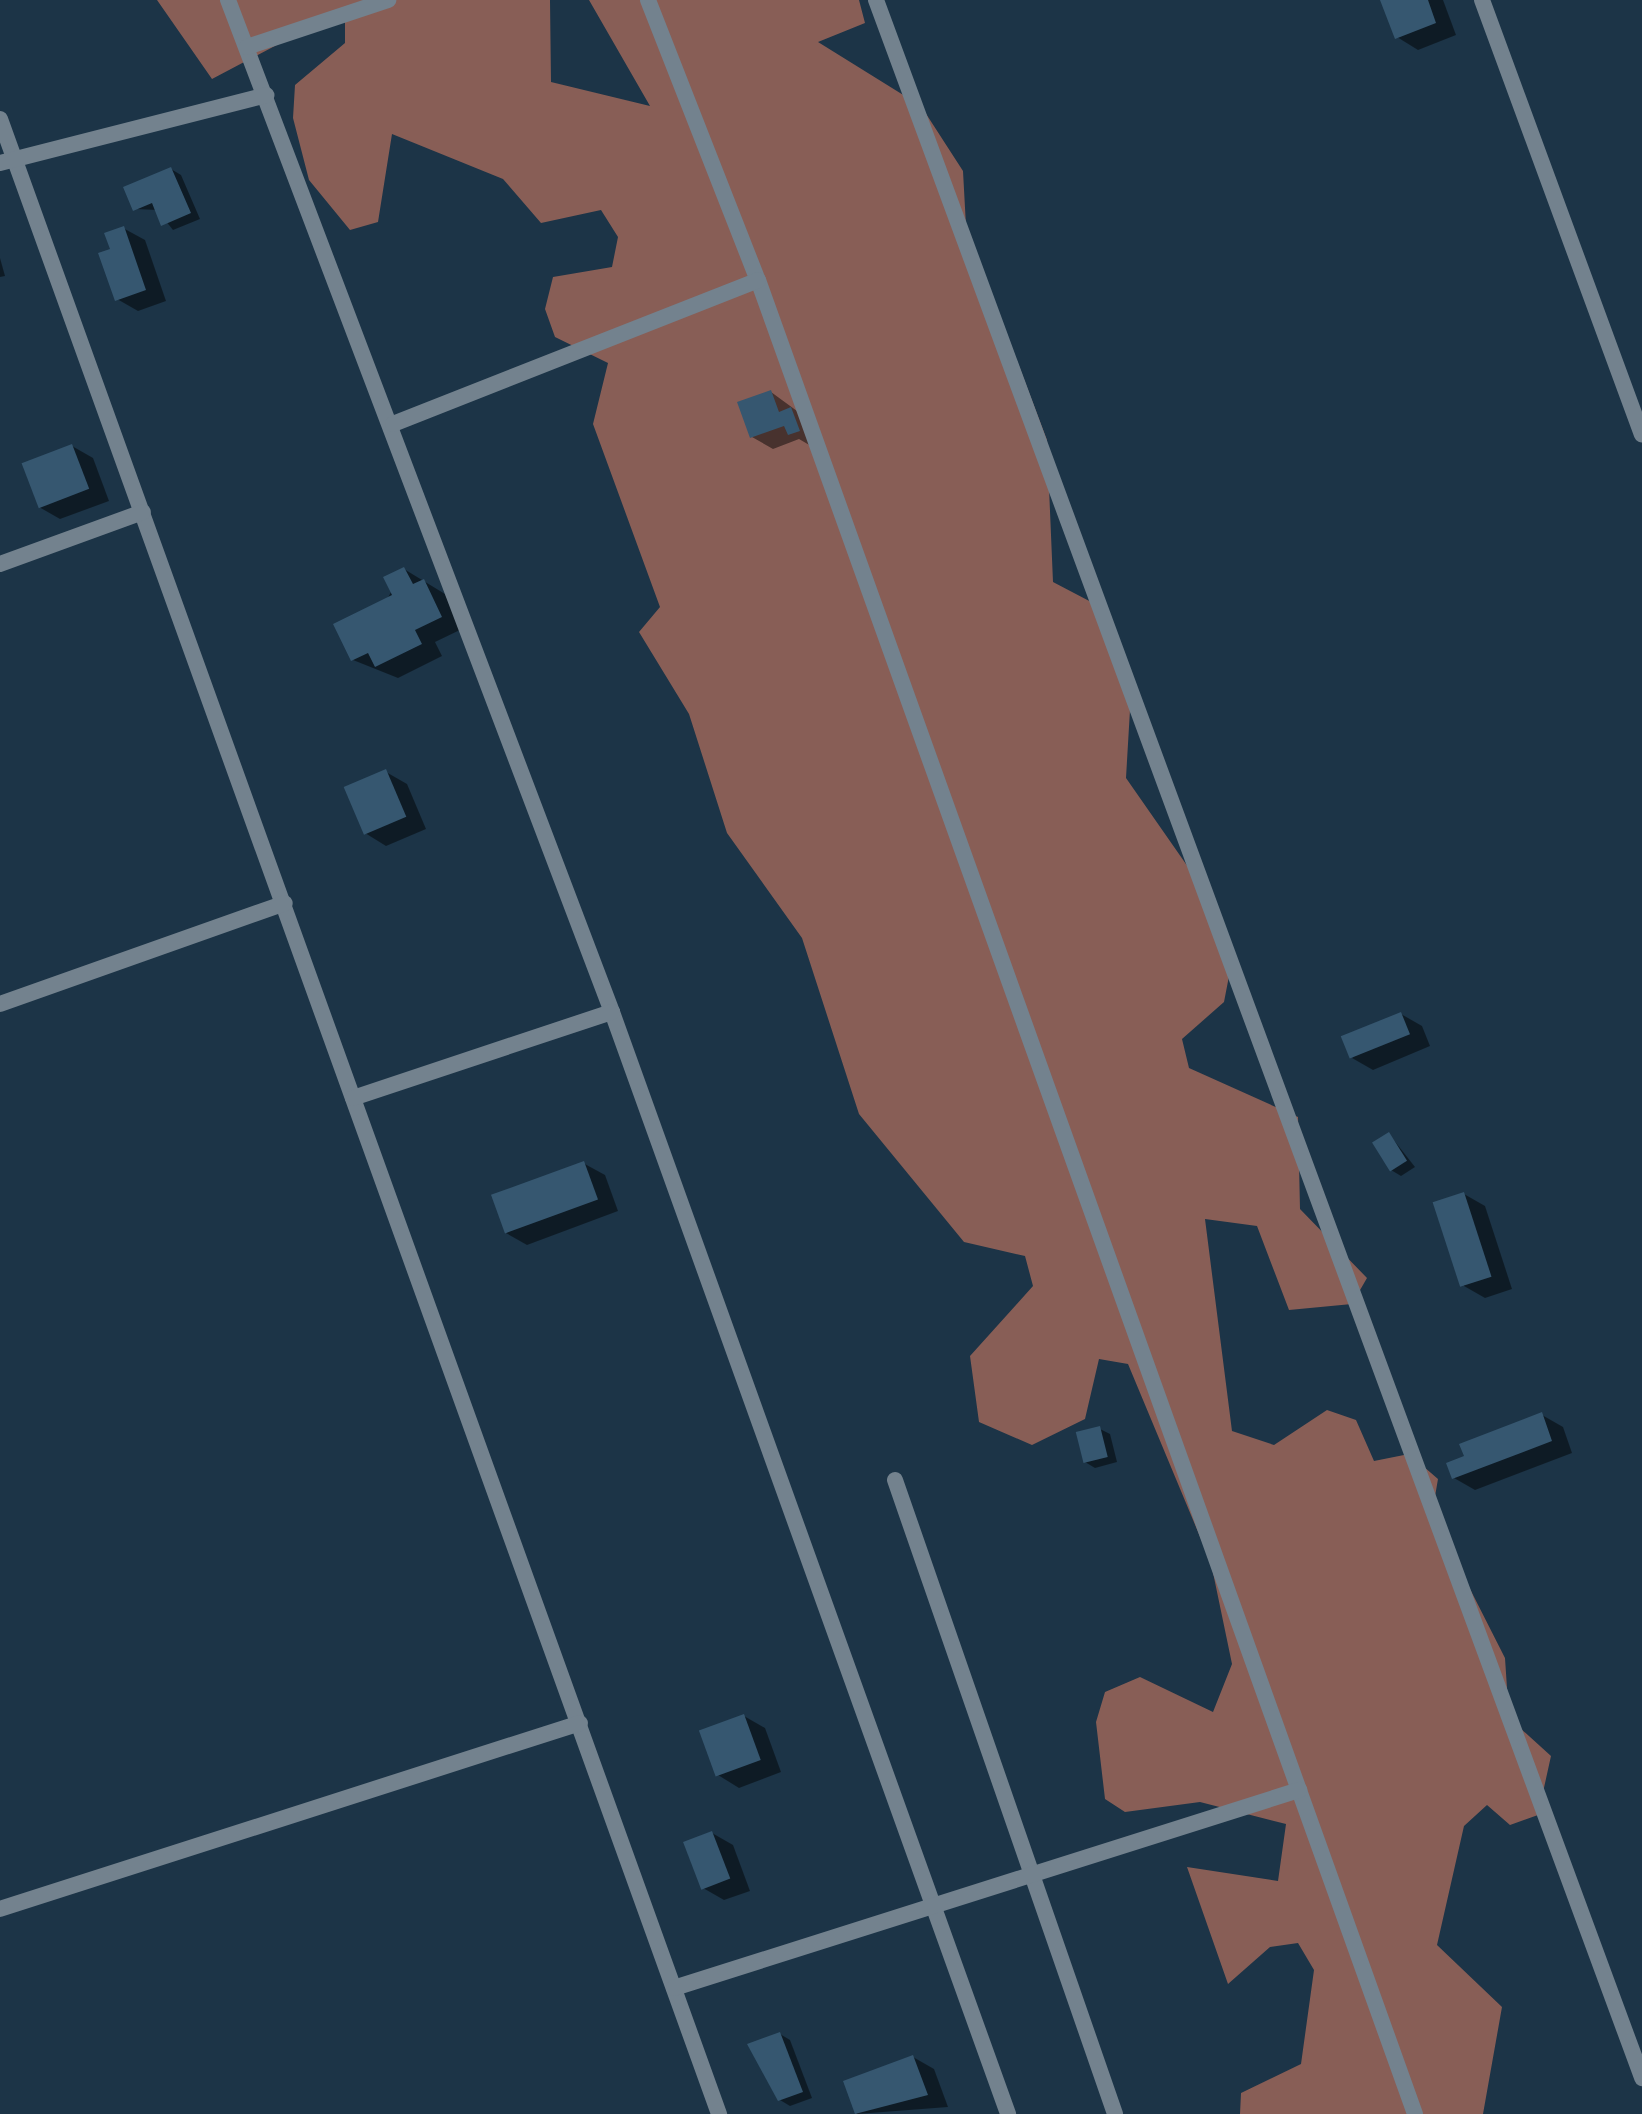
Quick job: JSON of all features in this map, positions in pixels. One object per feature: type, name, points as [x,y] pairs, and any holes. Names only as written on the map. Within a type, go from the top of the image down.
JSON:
[{"type":"street","points":[[228,0],[393,424],[612,1012],[1008,2114]]},
{"type":"street","points":[[247,47],[388,0]]},
{"type":"street","points":[[648,0],[758,280],[1415,2114]]},
{"type":"street","points":[[876,0],[1642,2078]]},
{"type":"street","points":[[1482,0],[1642,434]]},
{"type":"street","points":[[7,161],[266,95]]},
{"type":"street","points":[[0,119],[7,161],[143,512],[719,2114]]},
{"type":"street","points":[[393,424],[758,280]]},
{"type":"street","points":[[0,564],[143,512]]},
{"type":"street","points":[[0,1004],[285,903]]},
{"type":"street","points":[[353,1098],[612,1012]]},
{"type":"street","points":[[895,1480],[1115,2114]]},
{"type":"street","points":[[0,1909],[580,1723]]},
{"type":"street","points":[[674,1988],[1299,1790]]},
{"type":"shaded area","points":[[157,0],[550,0],[551,82],[650,106],[589,0],[859,0],[865,23],[818,42],[921,106],[963,171],[966,226],[1047,440],[1053,582],[1095,604],[1132,676],[1126,778],[1218,910],[1230,971],[1224,1002],[1182,1039],[1189,1068],[1298,1117],[1300,1209],[1367,1278],[1352,1304],[1289,1310],[1257,1226],[1205,1219],[1232,1431],[1274,1445],[1327,1410],[1356,1420],[1374,1461],[1409,1454],[1438,1479],[1432,1514],[1505,1658],[1509,1718],[1551,1756],[1538,1815],[1510,1825],[1487,1805],[1464,1826],[1437,1945],[1502,2007],[1483,2114],[1240,2114],[1241,2093],[1301,2064],[1314,1970],[1298,1943],[1270,1947],[1228,1984],[1187,1867],[1278,1881],[1286,1824],[1200,1802],[1125,1812],[1105,1799],[1096,1722],[1105,1692],[1140,1677],[1213,1712],[1232,1664],[1211,1563],[1128,1364],[1099,1359],[1085,1419],[1032,1445],[979,1422],[970,1356],[1033,1286],[1025,1256],[964,1242],[859,1114],[802,938],[727,833],[689,714],[639,632],[660,607],[593,424],[608,363],[555,337],[545,309],[553,277],[612,267],[618,237],[601,210],[541,223],[503,179],[392,134],[378,222],[350,230],[309,180],[293,118],[295,85],[345,43],[345,9],[212,79]]},
{"type":"building","points":[[1380,0],[1428,0],[1436,23],[1395,39]]},
{"type":"building","points":[[171,167],[191,213],[161,226],[152,203],[133,211],[123,187]]},
{"type":"building","points":[[124,226],[146,290],[115,301],[98,253],[110,249],[104,233]]},
{"type":"building","points":[[771,390],[779,412],[791,407],[800,431],[788,435],[784,426],[750,438],[737,402]]},
{"type":"building","points":[[72,444],[89,489],[39,508],[22,463]]},
{"type":"building","points":[[404,567],[413,584],[424,579],[442,617],[415,630],[422,644],[375,667],[368,653],[351,661],[333,624],[392,595],[383,577]]},
{"type":"building","points":[[386,769],[406,817],[364,835],[344,787]]},
{"type":"building","points":[[1401,1012],[1410,1034],[1350,1059],[1341,1036]]},
{"type":"building","points":[[1389,1132],[1407,1161],[1390,1171],[1372,1143]]},
{"type":"building","points":[[584,1161],[598,1200],[505,1233],[491,1195]]},
{"type":"building","points":[[1464,1192],[1492,1277],[1460,1287],[1433,1202]]},
{"type":"building","points":[[1542,1412],[1552,1441],[1452,1479],[1446,1463],[1464,1456],[1459,1444]]},
{"type":"building","points":[[1100,1426],[1108,1457],[1083,1463],[1076,1432]]},
{"type":"building","points":[[744,1714],[761,1760],[716,1776],[699,1730]]},
{"type":"building","points":[[712,1831],[730,1879],[701,1890],[683,1842]]},
{"type":"building","points":[[780,2032],[803,2092],[778,2101],[747,2044]]},
{"type":"building","points":[[913,2055],[928,2095],[855,2114],[843,2081]]}]
